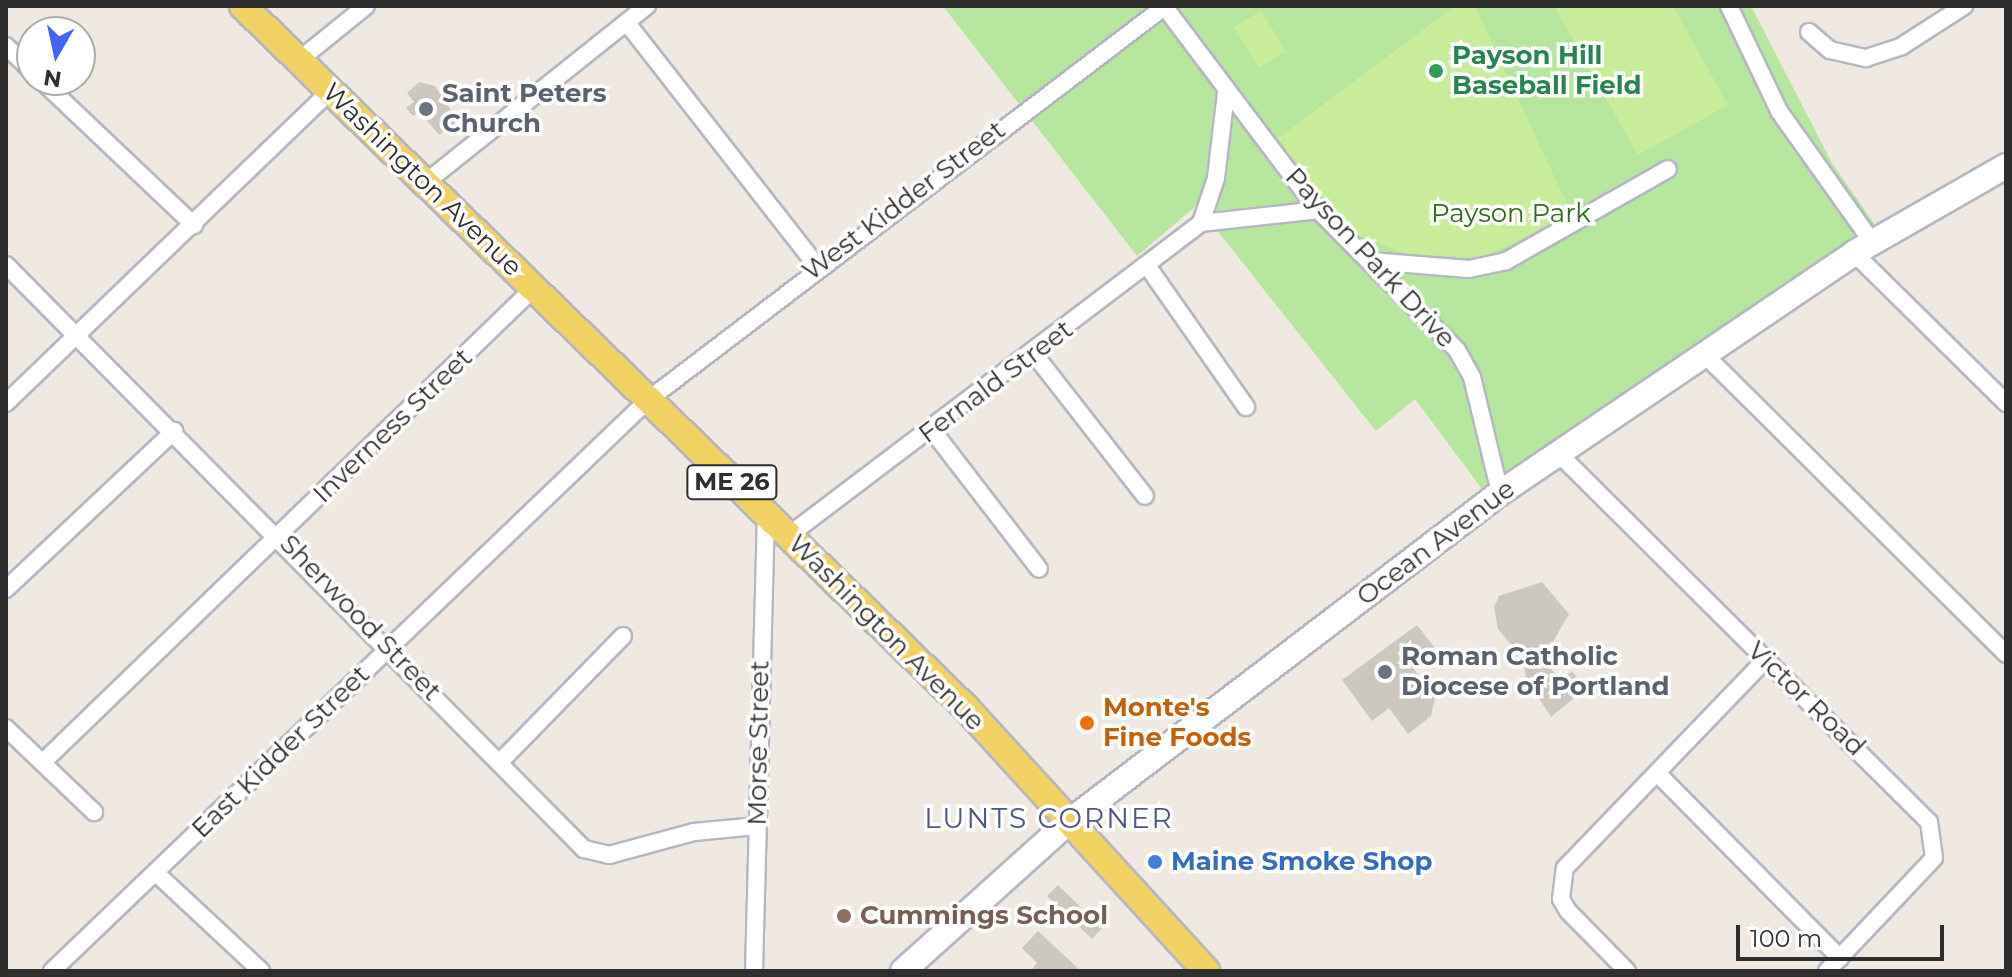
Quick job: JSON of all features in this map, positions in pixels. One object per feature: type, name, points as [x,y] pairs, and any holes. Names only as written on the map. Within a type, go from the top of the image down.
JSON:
[{"type":"main road","name":"Washington Avenue","points":[[243,6],[967,709],[1066,824],[1206,971]]},
{"type":"main road","name":"Ocean Avenue","points":[[903,971],[1066,824],[1500,493],[1703,353],[1863,248],[2006,166]]},
{"type":"street","points":[[298,61],[366,6]]},
{"type":"street","points":[[425,183],[647,6]]},
{"type":"street","name":"Payson Park Drive","points":[[1164,6],[1226,93],[1318,210],[1371,261],[1466,363],[1500,493]]},
{"type":"street","name":"West Kidder Street","points":[[648,400],[817,266],[1164,6]]},
{"type":"street","points":[[1729,6],[1779,111],[1863,248],[2006,403]]},
{"type":"street","points":[[1809,32],[1830,50],[1866,58],[1902,46],[1964,6]]},
{"type":"street","points":[[627,23],[817,266]]},
{"type":"street","points":[[6,403],[330,91]]},
{"type":"street","points":[[1226,93],[1216,178],[1201,223],[1318,210]]},
{"type":"street","points":[[58,96],[194,225]]},
{"type":"street","points":[[1371,261],[1469,269],[1506,261],[1668,169]]},
{"type":"street","name":"Fernald Street","points":[[788,536],[1034,354],[1201,223]]},
{"type":"street","name":"Sherwood Street","points":[[6,265],[280,535],[388,649],[596,855],[757,826]]},
{"type":"street","points":[[1148,267],[1246,407]]},
{"type":"street","name":"Inverness Street","points":[[43,762],[534,288]]},
{"type":"street","points":[[1703,353],[2006,654]]},
{"type":"street","points":[[1034,354],[1145,496]]},
{"type":"street","name":"East Kidder Street","points":[[52,971],[648,400]]},
{"type":"street","points":[[932,430],[1039,569]]},
{"type":"street","points":[[6,589],[174,431]]},
{"type":"street","name":"Victor Road","points":[[1558,453],[1901,792],[1936,839],[1925,870],[1840,958]]},
{"type":"street","name":"Morse Street","points":[[754,971],[766,516]]},
{"type":"street","points":[[500,762],[623,636]]},
{"type":"street","points":[[1627,971],[1568,911],[1560,884],[1574,856],[1658,774],[1766,659]]},
{"type":"street","points":[[6,728],[94,812]]},
{"type":"street","points":[[1658,774],[1840,958],[1827,971]]},
{"type":"street","points":[[156,873],[261,971]]},
{"type":"green space","name":"Payson Park","points":[[943,6],[1751,6],[1832,163],[1876,226],[1482,489],[1415,399],[1376,431],[1197,205],[1137,256]]},
{"type":"green space","name":"Payson Hill Baseball Field","points":[[1455,6],[1475,6],[1572,215],[1480,258],[1405,254],[1357,234],[1273,142]]},
{"type":"green space","points":[[1554,6],[1673,6],[1728,105],[1638,155]]},
{"type":"green space","points":[[1261,11],[1286,51],[1259,68],[1234,27]]},
{"type":"building","name":"Saint Peters Church","points":[[419,82],[435,86],[458,121],[439,135],[419,111],[413,116],[406,108],[414,102],[407,93]]},
{"type":"building","points":[[1542,582],[1569,614],[1543,659],[1561,681],[1572,671],[1586,688],[1551,717],[1526,678],[1523,659],[1498,629],[1494,607],[1499,596]]},
{"type":"building","name":"Roman Catholic Diocese of Portland","points":[[1417,625],[1434,647],[1411,665],[1435,697],[1431,716],[1408,734],[1389,708],[1372,721],[1342,680]]},
{"type":"building","points":[[1058,885],[1102,928],[1092,939],[1047,896]]},
{"type":"building","points":[[1038,931],[1081,971],[1031,971],[1037,963],[1022,948]]},
{"type":"place","name":"Payson Hill Baseball Field","points":[[1436,71]]},
{"type":"place","name":"Saint Peters Church","points":[[426,109]]},
{"type":"place","name":"Roman Catholic Diocese of Portland","points":[[1385,672]]},
{"type":"place","name":"Monte's Fine Foods","points":[[1087,723]]},
{"type":"place","name":"Maine Smoke Shop","points":[[1155,862]]},
{"type":"place","name":"Cummings School","points":[[844,916]]},
{"type":"district","name":"LUNTS CORNER","points":[[1049,818]]}]
